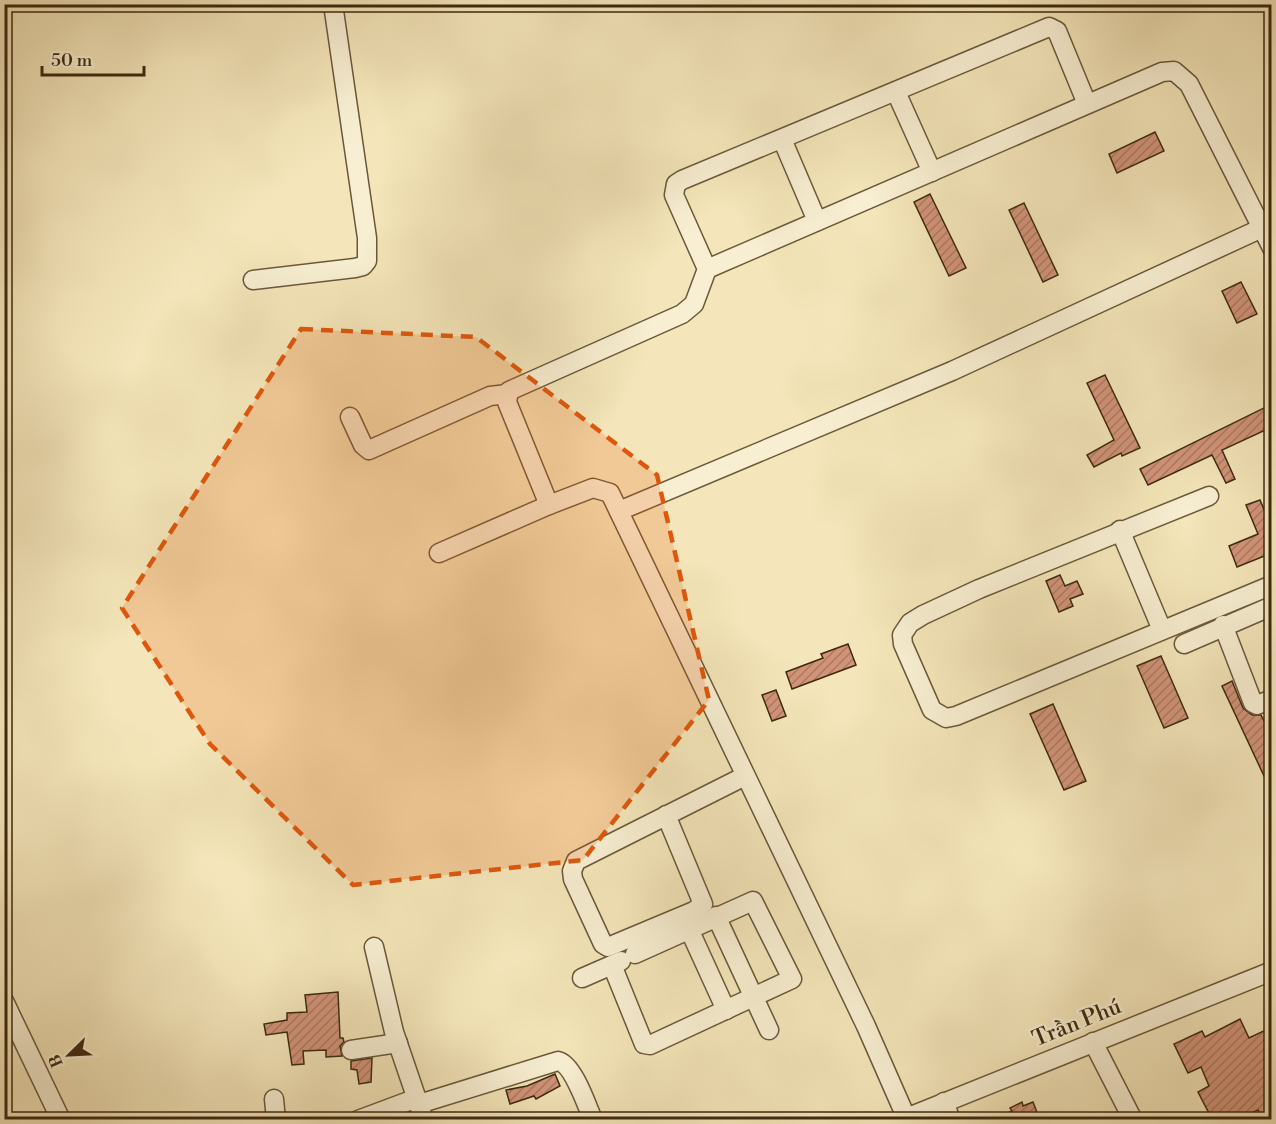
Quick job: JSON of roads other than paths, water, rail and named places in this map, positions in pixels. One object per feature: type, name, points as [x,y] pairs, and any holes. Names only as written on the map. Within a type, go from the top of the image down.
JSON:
[{"type":"street","points":[[253,280],[355,268],[363,266],[367,261],[367,238],[333,4]]},
{"type":"street","points":[[350,417],[363,446],[369,450],[490,396],[507,394],[509,391],[689,310],[701,289],[707,269],[674,195],[676,184],[1048,27],[1057,31],[1087,104]]},
{"type":"street","points":[[707,269],[1162,72],[1174,71],[1189,84],[1272,248]]},
{"type":"street","points":[[896,92],[932,172]]},
{"type":"street","points":[[782,139],[818,222]]},
{"type":"street","points":[[619,511],[952,371],[1262,228]]},
{"type":"street","points":[[507,394],[507,402],[549,505]]},
{"type":"street","points":[[439,553],[549,505],[593,489],[610,493],[866,1026],[904,1118]]},
{"type":"street","points":[[1184,644],[1223,625],[1270,610],[1265,587],[956,716],[946,718],[932,710],[903,644],[902,635],[910,623],[979,589],[1120,530],[1209,496]]},
{"type":"street","points":[[1120,530],[1162,630]]},
{"type":"street","points":[[1223,625],[1253,703],[1257,705],[1272,699]]},
{"type":"street","points":[[632,946],[608,947],[603,944],[573,879],[573,865],[745,776]]},
{"type":"street","points":[[666,815],[702,896],[702,919],[726,1010]]},
{"type":"street","points":[[582,978],[612,965],[632,946],[748,901],[756,902],[792,979],[650,1045],[644,1044],[612,965]]},
{"type":"street","points":[[702,919],[754,997],[769,1030]]},
{"type":"street","points":[[374,947],[398,1043],[420,1107]]},
{"type":"street","name":"Trần Phú","points":[[904,1118],[1271,972]]},
{"type":"street","points":[[4,1001],[61,1119]]},
{"type":"street","points":[[1093,1042],[1133,1119]]},
{"type":"street","points":[[351,1050],[398,1043]]},
{"type":"street","points":[[358,1119],[420,1107],[558,1061],[563,1062],[570,1070],[594,1119]]},
{"type":"street","points":[[274,1099],[276,1119]]},
{"type":"street","points":[[944,1102],[951,1119]]}]
